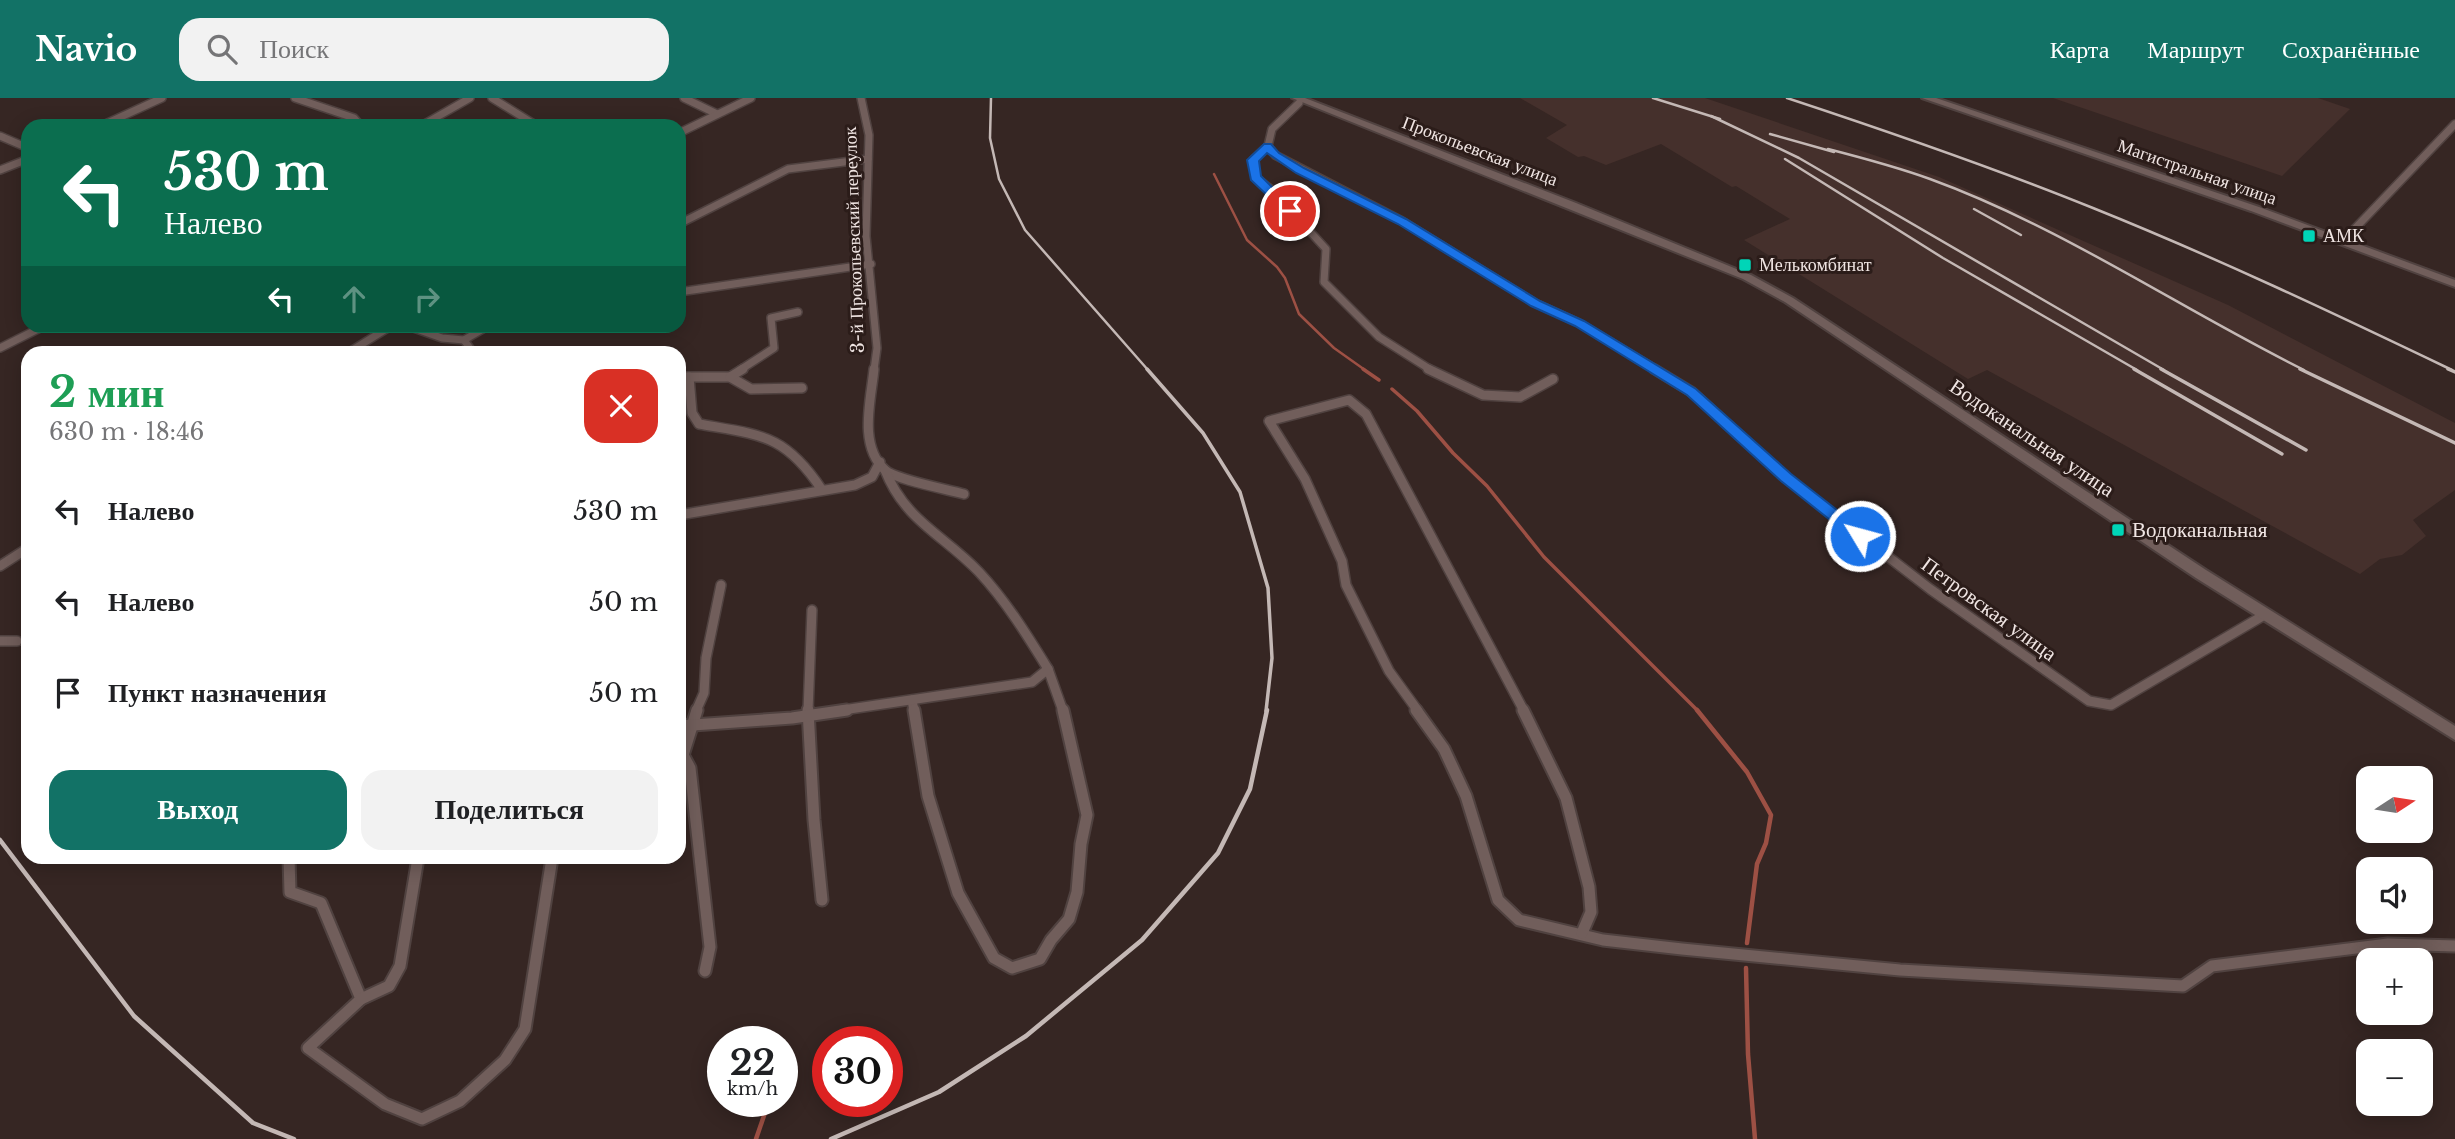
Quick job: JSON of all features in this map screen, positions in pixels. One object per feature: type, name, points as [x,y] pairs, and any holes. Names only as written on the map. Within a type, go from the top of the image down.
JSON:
[{"type":"main road","name":"Магистральная улица","points":[[1927,98],[2343,241],[2455,284]]},
{"type":"main road","name":"Прокопьевская улица","points":[[1298,100],[1572,205]]},
{"type":"main road","name":"Водоканальная улица","points":[[1572,205],[1748,277],[1789,300],[2266,614],[2455,734]]},
{"type":"street","points":[[116,119],[162,98]]},
{"type":"street","points":[[295,98],[355,119]]},
{"type":"street","points":[[433,119],[470,98]]},
{"type":"street","points":[[492,98],[526,119]]},
{"type":"street","points":[[684,98],[717,114]]},
{"type":"street","points":[[686,130],[751,98]]},
{"type":"street","name":"3-й Прокопьевский переулок","points":[[861,98],[869,135],[866,210],[877,348],[868,421],[870,444],[908,513],[978,570],[1022,628],[1048,669],[1063,710],[1087,815],[1081,844],[1077,892],[1069,919],[1040,958],[1012,968],[994,958],[958,893],[928,796],[912,700]]},
{"type":"street","points":[[1298,100],[1272,129],[1268,146],[1253,160],[1255,177],[1273,191],[1326,249],[1324,282],[1379,337],[1432,372],[1483,395],[1520,397],[1553,379]]},
{"type":"street","points":[[2343,241],[2455,124]]},
{"type":"street","points":[[0,136],[21,145]]},
{"type":"street","name":"Петровская улица","points":[[1268,146],[1275,155],[1402,221],[1535,303],[1580,323],[1692,392],[1786,478],[1838,520],[2026,660],[2089,701],[2111,705],[2266,614]]},
{"type":"street","points":[[686,221],[788,169],[869,159]]},
{"type":"street","points":[[0,170],[21,162]]},
{"type":"street","points":[[686,291],[871,264]]},
{"type":"street","points":[[730,377],[774,348],[771,318],[798,312]]},
{"type":"street","points":[[0,348],[30,333]]},
{"type":"street","points":[[359,346],[380,333]]},
{"type":"street","points":[[428,333],[442,338],[464,340],[476,333]]},
{"type":"street","points":[[464,340],[468,346]]},
{"type":"street","points":[[802,388],[751,389],[730,377],[689,377],[692,413],[698,424],[739,431],[786,445],[808,468],[822,490]]},
{"type":"street","points":[[1581,933],[1591,912],[1589,887],[1566,798],[1518,699],[1366,414],[1349,400],[1269,421],[1305,479],[1342,561],[1346,585],[1389,671],[1444,750],[1466,796],[1498,900],[1519,920],[1603,940],[1642,945],[1900,970],[2183,986],[2212,966],[2388,944],[2455,946]]},
{"type":"street","points":[[686,514],[855,485],[872,477],[882,466],[907,479],[964,494]]},
{"type":"street","points":[[0,566],[21,552]]},
{"type":"street","points":[[686,723],[704,693],[706,658],[722,584]]},
{"type":"street","points":[[812,610],[810,715],[814,820],[822,900]]},
{"type":"street","points":[[0,641],[17,640]]},
{"type":"street","points":[[686,725],[810,715],[1032,682],[1048,669]]},
{"type":"street","points":[[686,761],[690,768],[710,947],[705,971]]},
{"type":"street","points":[[289,864],[290,892],[321,902],[361,999]]},
{"type":"street","points":[[417,864],[400,967],[389,986],[361,999],[309,1048],[385,1104],[422,1119],[460,1101],[505,1060],[525,1029],[551,864]]},
{"type":"shaded area","points":[[1520,98],[1705,98],[1939,177],[2228,305],[2455,423],[2455,490],[2413,520],[2426,536],[2402,555],[2380,559],[2360,574],[1987,370],[1968,379],[1744,240],[1790,219],[1736,186],[1732,187],[1661,144],[1606,165],[1584,156],[1578,157],[1546,138],[1567,125]]},
{"type":"shaded area","points":[[2053,98],[2318,98],[2350,109],[2282,176]]},
{"type":"waterway","points":[[1214,174],[1247,240],[1277,267],[1285,278],[1299,314],[1334,348],[1365,370]]},
{"type":"waterway","points":[[1363,369],[1379,380]]},
{"type":"waterway","points":[[1392,389],[1417,411],[1453,453],[1487,486],[1544,557],[1697,710]]},
{"type":"waterway","points":[[1697,710],[1747,772],[1771,815],[1766,843],[1757,864],[1747,943]]},
{"type":"waterway","points":[[1746,968],[1748,1054],[1755,1139]]},
{"type":"waterway","points":[[756,1139],[764,1117]]},
{"type":"railway","points":[[991,98],[990,138],[999,179],[1025,230],[1148,370]]},
{"type":"railway","points":[[1653,98],[1712,117]]},
{"type":"railway","points":[[1787,98],[1941,150],[2093,208],[2229,266],[2452,370]]},
{"type":"railway","points":[[1712,117],[1720,119]]},
{"type":"railway","points":[[1712,117],[1799,158],[2164,370]]},
{"type":"railway","points":[[1770,134],[1834,152]]},
{"type":"railway","points":[[1828,149],[1930,179],[2027,220],[2304,370]]},
{"type":"railway","points":[[1785,159],[1943,258],[2137,370]]},
{"type":"railway","points":[[1974,209],[2021,235]]},
{"type":"railway","points":[[1147,369],[1203,433],[1240,492],[1268,588],[1272,658],[1266,711]]},
{"type":"railway","points":[[2134,369],[2282,454]]},
{"type":"railway","points":[[2161,369],[2306,450]]},
{"type":"railway","points":[[2300,369],[2455,443]]},
{"type":"railway","points":[[2448,369],[2455,372]]},
{"type":"railway","points":[[831,1139],[939,1092],[1026,1036],[1142,940],[1218,853],[1250,789],[1267,710]]},
{"type":"railway","points":[[0,840],[134,1016],[253,1123],[294,1139]]},
{"type":"place","name":"АМК","points":[[2309,236]]},
{"type":"place","name":"Мелькомбинат","points":[[1745,265]]},
{"type":"place","name":"Водоканальная","points":[[2118,530]]},
{"type":"route","points":[[1290,211],[1273,191],[1255,177],[1253,160],[1268,146],[1275,155],[1300,170],[1402,221],[1535,303],[1580,323],[1692,392],[1786,478],[1860,536]]}]
